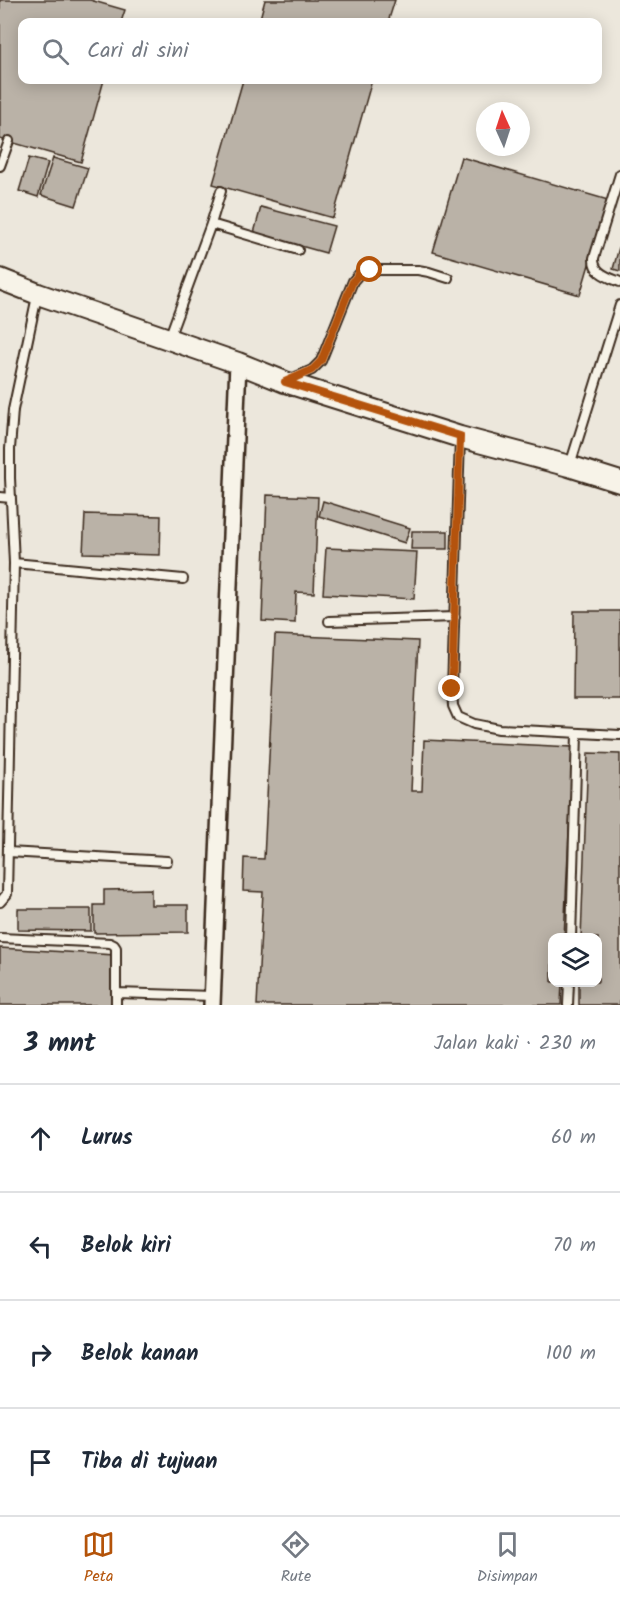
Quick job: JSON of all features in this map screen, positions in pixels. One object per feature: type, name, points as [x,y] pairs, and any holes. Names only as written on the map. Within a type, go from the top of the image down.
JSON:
[{"type":"street","points":[[5,283],[238,363],[285,382],[620,482]]},
{"type":"street","points":[[212,1000],[238,363]]},
{"type":"lane","points":[[0,166],[9,141]]},
{"type":"lane","points":[[620,174],[594,258],[597,271],[620,282]]},
{"type":"lane","points":[[169,339],[221,191]]},
{"type":"lane","points":[[211,224],[298,250]]},
{"type":"lane","points":[[285,382],[312,370],[321,361],[353,281],[360,273],[370,270],[418,270],[448,278]]},
{"type":"lane","points":[[0,902],[8,894],[14,563],[10,449],[13,410],[38,294]]},
{"type":"lane","points":[[569,466],[620,305]]},
{"type":"lane","points":[[460,436],[452,689],[453,706],[458,717],[474,724],[499,729],[620,735]]},
{"type":"lane","points":[[0,498],[10,498]]},
{"type":"lane","points":[[14,563],[183,579]]},
{"type":"lane","points":[[329,621],[454,617]]},
{"type":"lane","points":[[571,933],[577,734]]},
{"type":"lane","points":[[8,852],[167,861]]},
{"type":"lane","points":[[0,938],[114,945],[116,948],[116,1005]]},
{"type":"lane","points":[[568,1005],[569,987]]},
{"type":"lane","points":[[117,993],[212,1000]]},
{"type":"building","points":[[0,0],[90,0],[125,10],[122,18],[18,18],[18,84],[103,84],[81,162],[0,139]]},
{"type":"building","points":[[265,0],[395,0],[389,18],[260,18]]},
{"type":"building","points":[[242,84],[371,84],[333,218],[213,184]]},
{"type":"building","points":[[461,157],[608,200],[580,295],[433,252]]},
{"type":"building","points":[[29,158],[48,163],[38,197],[19,191]]},
{"type":"building","points":[[53,158],[88,168],[76,206],[41,195]]},
{"type":"building","points":[[261,207],[334,226],[326,253],[254,233]]},
{"type":"building","points":[[620,244],[620,271],[613,269]]},
{"type":"building","points":[[267,495],[318,497],[314,593],[296,592],[295,623],[262,621]]},
{"type":"building","points":[[323,501],[410,528],[405,543],[319,516]]},
{"type":"building","points":[[85,514],[161,516],[160,555],[83,553]]},
{"type":"building","points":[[412,531],[448,531],[448,549],[411,549]]},
{"type":"building","points":[[326,548],[417,552],[414,599],[323,594]]},
{"type":"building","points":[[574,611],[620,611],[620,699],[573,699]]},
{"type":"building","points":[[275,635],[418,641],[411,791],[422,791],[424,740],[573,747],[564,933],[548,933],[548,987],[562,987],[561,1005],[257,1005],[263,892],[243,891],[244,858],[264,859]]},
{"type":"building","points":[[588,753],[620,754],[620,1005],[579,1005],[579,987],[602,987],[602,933],[581,933]]},
{"type":"building","points":[[151,889],[151,905],[188,905],[188,932],[94,933],[94,905],[104,905],[104,890]]},
{"type":"building","points":[[18,909],[91,909],[91,931],[18,930]]},
{"type":"building","points":[[0,948],[115,955],[112,1005],[0,1005]]},
{"type":"route","points":[[370,270],[360,273],[353,281],[321,361],[312,370],[285,382],[460,436],[452,689]]}]
